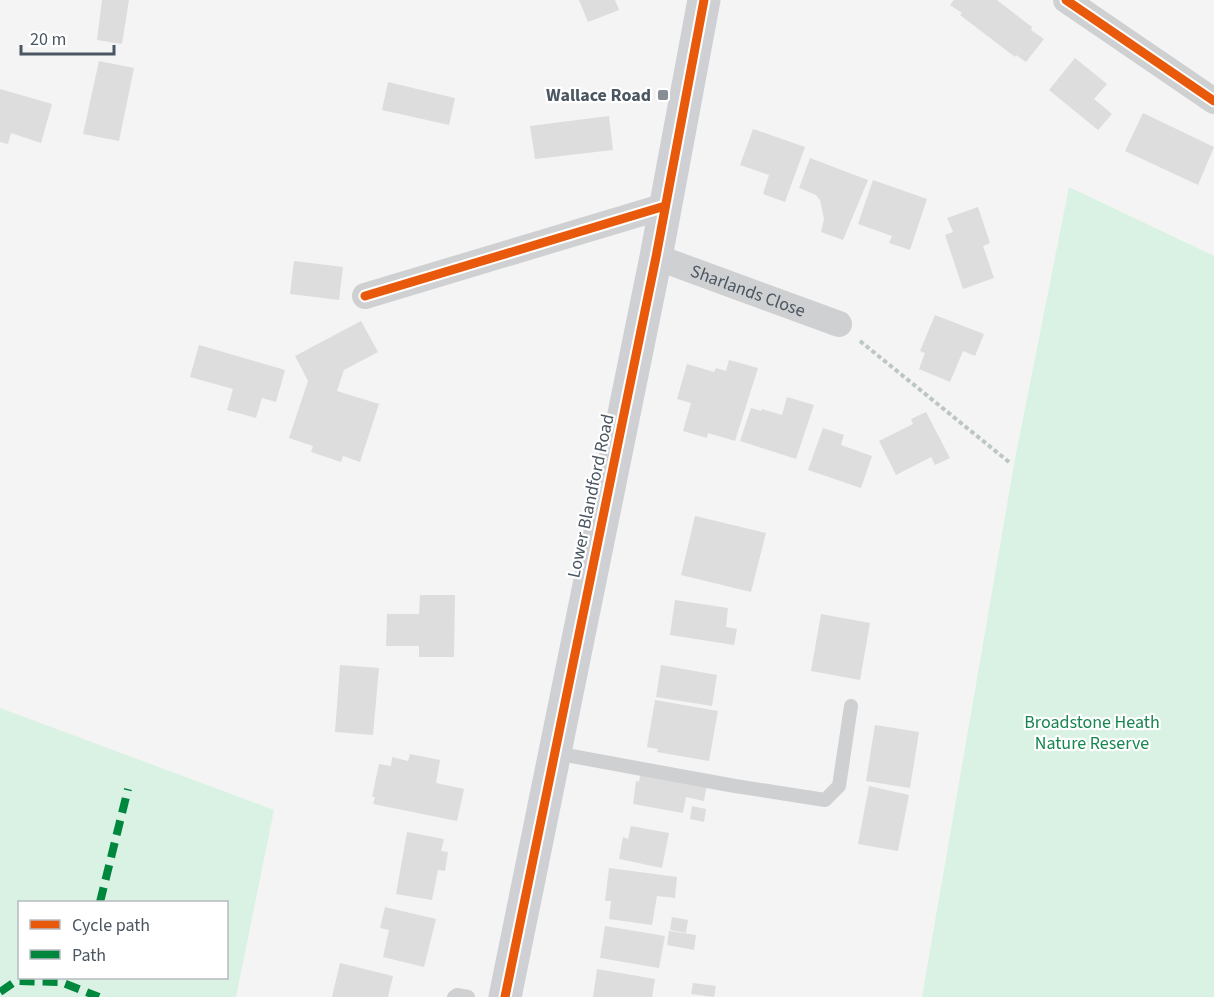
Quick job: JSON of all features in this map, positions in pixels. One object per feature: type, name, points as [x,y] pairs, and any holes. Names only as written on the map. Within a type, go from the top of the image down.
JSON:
[{"type":"main road","name":"Lower Blandford Road","points":[[505,997],[656,257],[704,0]]},
{"type":"street","points":[[1066,0],[1214,101]]},
{"type":"street","points":[[365,296],[665,206]]},
{"type":"street","name":"Sharlands Close","points":[[656,257],[839,324]]},
{"type":"lane","points":[[555,753],[825,800],[839,786],[851,706]]},
{"type":"lane","points":[[454,997],[468,997]]},
{"type":"path","points":[[839,324],[1009,462]]},
{"type":"green space","name":"Broadstone Heath Nature Reserve","points":[[1069,187],[1214,256],[1214,997],[922,997],[1015,459]]},
{"type":"green space","points":[[0,708],[274,810],[236,997],[0,997]]},
{"type":"building","points":[[102,0],[129,0],[122,44],[97,40]]},
{"type":"building","points":[[579,0],[615,0],[619,10],[588,22]]},
{"type":"building","points":[[954,0],[997,0],[1044,39],[1026,62],[1016,55],[1015,57],[960,15],[962,13],[950,5]]},
{"type":"building","points":[[1075,58],[1107,84],[1094,99],[1112,114],[1098,130],[1049,90]]},
{"type":"building","points":[[99,61],[134,68],[119,141],[83,134]]},
{"type":"building","points":[[388,82],[455,98],[449,125],[382,110]]},
{"type":"building","points":[[0,89],[52,104],[41,143],[11,133],[8,144],[0,142]]},
{"type":"building","points":[[1143,113],[1214,147],[1198,185],[1125,151]]},
{"type":"building","points":[[609,116],[613,150],[535,159],[530,126]]},
{"type":"building","points":[[753,129],[805,147],[785,202],[763,194],[769,175],[740,165]]},
{"type":"building","points":[[810,158],[868,180],[843,240],[821,232],[824,219],[820,200],[816,195],[799,188]]},
{"type":"building","points":[[873,180],[927,199],[910,250],[889,243],[892,236],[858,224]]},
{"type":"building","points":[[978,207],[990,243],[983,246],[994,278],[963,289],[945,235],[953,232],[947,218]]},
{"type":"building","points":[[294,261],[343,267],[339,300],[290,294]]},
{"type":"building","points":[[935,315],[984,334],[975,356],[963,351],[950,382],[919,369],[925,353],[920,351]]},
{"type":"building","points":[[361,321],[378,352],[344,370],[337,391],[379,404],[360,462],[343,456],[341,462],[311,452],[313,446],[289,438],[308,381],[295,356]]},
{"type":"building","points":[[199,345],[285,370],[276,402],[262,398],[256,418],[227,410],[233,389],[190,377]]},
{"type":"building","points":[[729,360],[758,368],[735,441],[708,433],[707,438],[683,431],[691,403],[677,399],[687,364],[714,372],[716,368],[726,371]]},
{"type":"building","points":[[787,397],[814,405],[796,459],[740,441],[751,408],[782,415]]},
{"type":"building","points":[[926,412],[950,458],[935,465],[931,457],[896,475],[879,441],[913,424],[911,419]]},
{"type":"building","points":[[823,428],[844,435],[841,445],[872,456],[861,488],[808,470]]},
{"type":"building","points":[[695,516],[766,533],[751,592],[681,575]]},
{"type":"building","points":[[420,595],[455,595],[454,657],[419,657],[419,646],[386,646],[387,614],[419,614]]},
{"type":"building","points":[[675,600],[728,608],[726,627],[737,629],[734,645],[670,635]]},
{"type":"building","points":[[821,614],[870,623],[860,680],[811,671]]},
{"type":"building","points":[[340,665],[379,668],[373,735],[335,732]]},
{"type":"building","points":[[661,665],[717,675],[712,706],[656,697]]},
{"type":"building","points":[[655,700],[718,711],[709,761],[657,752],[658,749],[647,747]]},
{"type":"building","points":[[875,725],[919,732],[910,788],[866,781]]},
{"type":"building","points":[[410,754],[440,760],[436,783],[464,789],[457,821],[373,804],[375,797],[372,797],[379,764],[391,766],[392,757],[408,761]]},
{"type":"building","points":[[641,772],[707,783],[704,801],[686,797],[683,813],[633,804],[636,781],[639,782]]},
{"type":"building","points":[[869,786],[909,795],[898,851],[858,844]]},
{"type":"building","points":[[692,806],[706,809],[704,822],[690,819]]},
{"type":"building","points":[[631,826],[669,833],[662,868],[619,859],[623,837],[628,839]]},
{"type":"building","points":[[407,832],[444,839],[441,851],[448,852],[445,871],[438,870],[432,900],[396,894]]},
{"type":"building","points":[[609,868],[677,877],[675,898],[657,896],[652,925],[609,919],[611,901],[605,901]]},
{"type":"building","points":[[385,907],[436,919],[424,967],[383,957],[389,930],[380,928]]},
{"type":"building","points":[[672,917],[688,920],[686,933],[670,930]]},
{"type":"building","points":[[605,926],[665,936],[659,968],[600,958]]},
{"type":"building","points":[[669,931],[696,935],[694,950],[667,945]]},
{"type":"building","points":[[340,963],[393,976],[388,997],[332,997]]},
{"type":"building","points":[[597,969],[655,979],[652,997],[593,997]]},
{"type":"building","points":[[693,983],[716,986],[714,997],[691,994]]},
{"type":"marked path","points":[[100,901],[128,789]]},
{"type":"marked path","points":[[0,992],[16,981],[61,982],[99,997]]},
{"type":"cycle path","points":[[505,997],[656,257],[704,0]]},
{"type":"cycle path","points":[[1066,0],[1214,101]]},
{"type":"cycle path","points":[[365,296],[665,206]]},
{"type":"place","name":"Wallace Road","points":[[663,95]]}]
